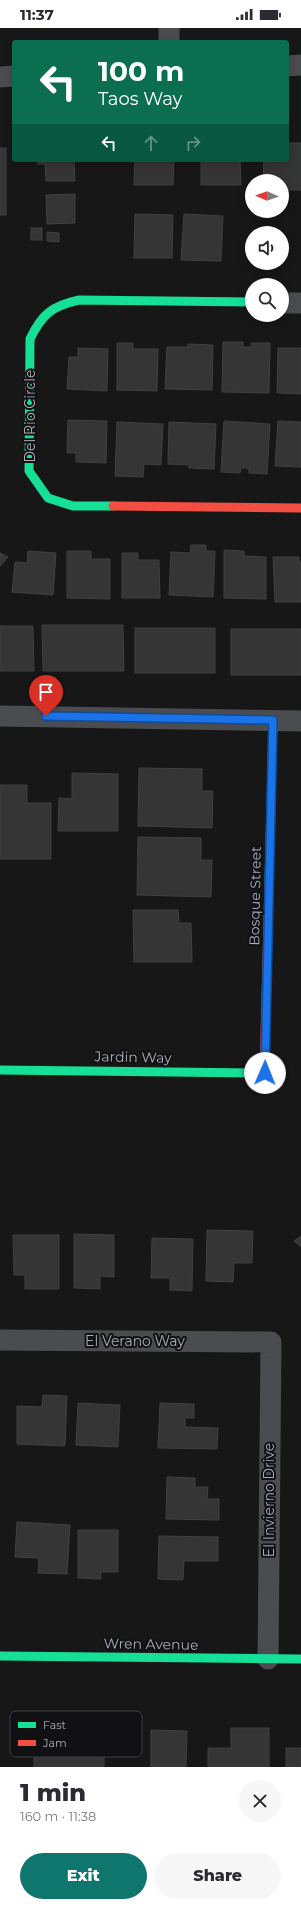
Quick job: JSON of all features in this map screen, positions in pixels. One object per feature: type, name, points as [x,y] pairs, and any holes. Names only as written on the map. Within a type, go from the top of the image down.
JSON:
[{"type":"street","points":[[169,28],[169,40]]},
{"type":"street","points":[[289,66],[301,65]]},
{"type":"street","points":[[0,77],[12,76]]},
{"type":"street","name":"Del Rio Circle","points":[[245,302],[79,300],[64,303],[49,310],[37,323],[30,339],[29,471],[48,498],[72,506],[301,508]]},
{"type":"street","points":[[289,303],[301,303]]},
{"type":"street","points":[[0,716],[301,721]]},
{"type":"street","name":"Bosque Street","points":[[265,1073],[273,720]]},
{"type":"street","name":"Jardin Way","points":[[0,1070],[265,1073]]},
{"type":"street","name":"El Verano Way","points":[[0,1340],[270,1342]]},
{"type":"street","name":"El Invierno Drive","points":[[268,1659],[270,1342]]},
{"type":"street","name":"Wren Avenue","points":[[0,1656],[301,1659]]},
{"type":"building","points":[[289,143],[301,143],[301,190],[289,190],[289,174],[263,174],[264,162],[289,162]]},
{"type":"building","points":[[0,148],[6,148],[6,215],[0,215]]},
{"type":"building","points":[[38,162],[74,162],[75,181],[46,181],[45,164],[38,164]]},
{"type":"building","points":[[135,162],[174,162],[173,185],[134,185]]},
{"type":"building","points":[[201,162],[240,162],[241,185],[201,185]]},
{"type":"building","points":[[75,194],[75,223],[47,224],[46,195]]},
{"type":"building","points":[[135,214],[173,215],[172,258],[134,258]]},
{"type":"building","points":[[184,214],[223,216],[221,261],[181,260]]},
{"type":"building","points":[[31,228],[42,228],[42,240],[31,240]]},
{"type":"building","points":[[47,232],[59,233],[59,242],[47,241]]},
{"type":"building","points":[[223,342],[243,342],[243,347],[251,347],[251,343],[270,343],[269,393],[222,392]]},
{"type":"building","points":[[117,343],[133,343],[133,349],[158,349],[157,391],[117,390]]},
{"type":"building","points":[[188,344],[213,345],[212,390],[165,389],[167,347],[188,347]]},
{"type":"building","points":[[78,348],[108,349],[107,391],[67,389],[69,357],[78,357]]},
{"type":"building","points":[[278,348],[301,348],[301,394],[277,393]]},
{"type":"building","points":[[68,420],[107,421],[106,463],[76,462],[76,453],[67,453]]},
{"type":"building","points":[[224,421],[270,424],[267,474],[249,473],[249,468],[241,468],[240,473],[221,472]]},
{"type":"building","points":[[278,421],[301,422],[301,467],[275,466]]},
{"type":"building","points":[[117,422],[163,424],[161,465],[144,464],[143,477],[115,476]]},
{"type":"building","points":[[169,422],[216,424],[214,469],[189,468],[189,465],[168,464]]},
{"type":"building","points":[[191,545],[206,545],[206,551],[215,551],[213,597],[169,595],[171,552],[190,553]]},
{"type":"building","points":[[224,550],[244,551],[244,556],[266,557],[266,599],[224,598]]},
{"type":"building","points":[[28,551],[56,553],[53,595],[12,592],[15,562],[27,563]]},
{"type":"building","points":[[67,551],[91,551],[91,559],[110,559],[110,599],[67,598]]},
{"type":"building","points":[[0,553],[8,557],[0,566]]},
{"type":"building","points":[[122,553],[138,553],[138,560],[159,560],[160,598],[122,598]]},
{"type":"building","points":[[273,557],[299,557],[299,563],[301,562],[301,602],[275,602]]},
{"type":"building","points":[[42,625],[123,625],[124,671],[43,671]]},
{"type":"building","points":[[0,626],[33,626],[34,671],[0,671]]},
{"type":"building","points":[[135,628],[215,628],[215,673],[135,673]]},
{"type":"building","points":[[231,629],[301,629],[301,675],[231,675]]},
{"type":"building","points":[[139,768],[202,769],[202,791],[213,791],[212,828],[138,826]]},
{"type":"building","points":[[72,773],[118,774],[118,831],[58,831],[59,798],[72,799]]},
{"type":"building","points":[[0,785],[27,785],[27,803],[51,803],[51,859],[0,859]]},
{"type":"building","points":[[138,837],[201,838],[201,860],[212,860],[211,897],[137,895]]},
{"type":"building","points":[[133,910],[178,910],[179,923],[191,923],[192,962],[134,962]]},
{"type":"building","points":[[207,1230],[253,1231],[252,1263],[234,1263],[233,1282],[206,1281]]},
{"type":"building","points":[[74,1234],[114,1235],[114,1277],[100,1276],[100,1289],[74,1288]]},
{"type":"building","points":[[13,1235],[59,1235],[59,1289],[25,1289],[25,1275],[14,1275]]},
{"type":"building","points":[[301,1236],[301,1247],[294,1241]]},
{"type":"building","points":[[152,1238],[193,1239],[192,1291],[170,1290],[170,1278],[151,1278]]},
{"type":"building","points":[[43,1395],[67,1396],[65,1446],[17,1444],[17,1406],[42,1407]]},
{"type":"building","points":[[78,1403],[120,1405],[118,1447],[76,1445]]},
{"type":"building","points":[[160,1403],[194,1404],[194,1418],[185,1418],[185,1427],[218,1428],[217,1449],[158,1448]]},
{"type":"building","points":[[167,1477],[195,1478],[195,1487],[208,1487],[207,1499],[219,1499],[219,1520],[166,1519]]},
{"type":"building","points":[[17,1522],[70,1525],[67,1574],[38,1573],[39,1558],[15,1557]]},
{"type":"building","points":[[78,1530],[118,1530],[118,1572],[101,1572],[101,1579],[78,1578]]},
{"type":"building","points":[[159,1536],[218,1537],[218,1561],[184,1561],[183,1580],[158,1579]]},
{"type":"building","points":[[231,1728],[269,1728],[269,1767],[208,1767],[208,1748],[231,1748]]},
{"type":"building","points":[[151,1730],[187,1731],[186,1767],[151,1767]]},
{"type":"building","points":[[286,1748],[301,1748],[301,1767],[286,1767]]},
{"type":"building","points":[[34,1757],[104,1757],[104,1767],[34,1767]]},
{"type":"traffic: fast","points":[[113,506],[73,506],[48,498],[29,471],[30,339],[34,330],[49,312],[62,305],[79,300],[245,302]]},
{"type":"traffic: fast","points":[[269,882],[273,720]]},
{"type":"traffic: fast","points":[[0,1070],[264,1073]]},
{"type":"traffic: fast","points":[[0,1656],[301,1659]]},
{"type":"traffic: jam","points":[[113,506],[301,508]]},
{"type":"traffic: jam","points":[[264,1073],[269,882]]},
{"type":"route","points":[[46,716],[273,720],[265,1073]]}]
